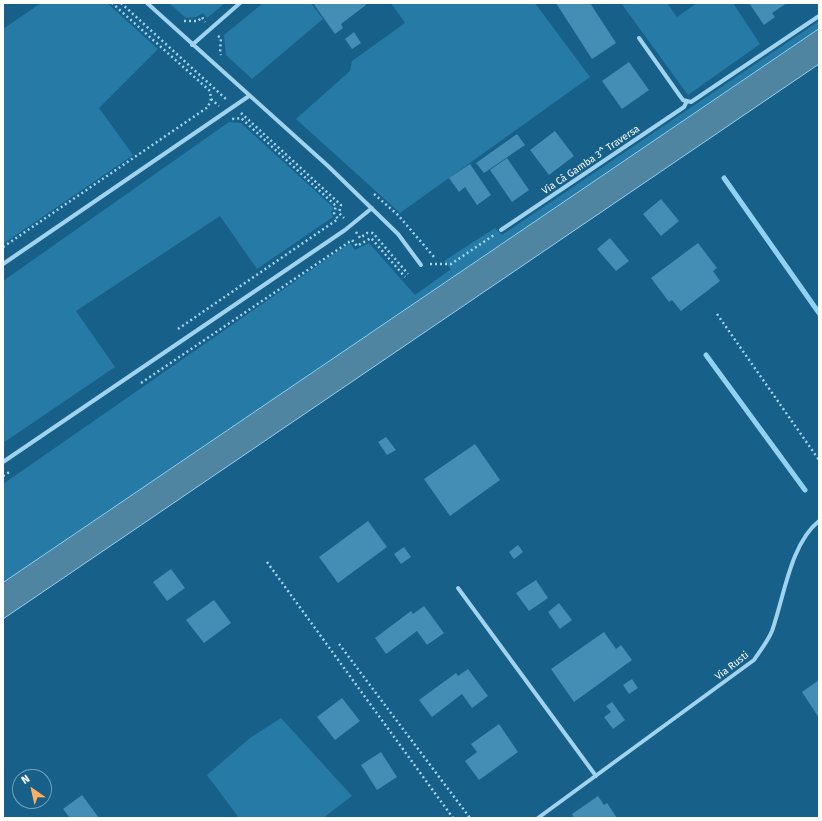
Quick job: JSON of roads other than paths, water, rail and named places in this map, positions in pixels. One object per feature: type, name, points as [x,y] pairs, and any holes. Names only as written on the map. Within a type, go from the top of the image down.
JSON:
[{"type":"street","points":[[147,3],[328,166],[372,208],[398,234],[421,265]]},
{"type":"street","points":[[192,44],[240,3]]},
{"type":"street","name":"Via Cà Gamba 3^ Traversa","points":[[502,230],[684,107],[687,101],[691,102],[697,99],[819,16]]},
{"type":"street","points":[[639,38],[680,96],[687,101]]},
{"type":"street","points":[[3,264],[249,96]]},
{"type":"street","points":[[3,462],[350,225],[372,208]]},
{"type":"street","name":"Via Rusti","points":[[538,818],[754,660],[771,633],[799,546],[813,526],[819,521]]},
{"type":"street","points":[[458,588],[596,776]]},
{"type":"waterway","points":[[724,178],[819,313]]},
{"type":"waterway","points":[[706,355],[805,490]]}]
